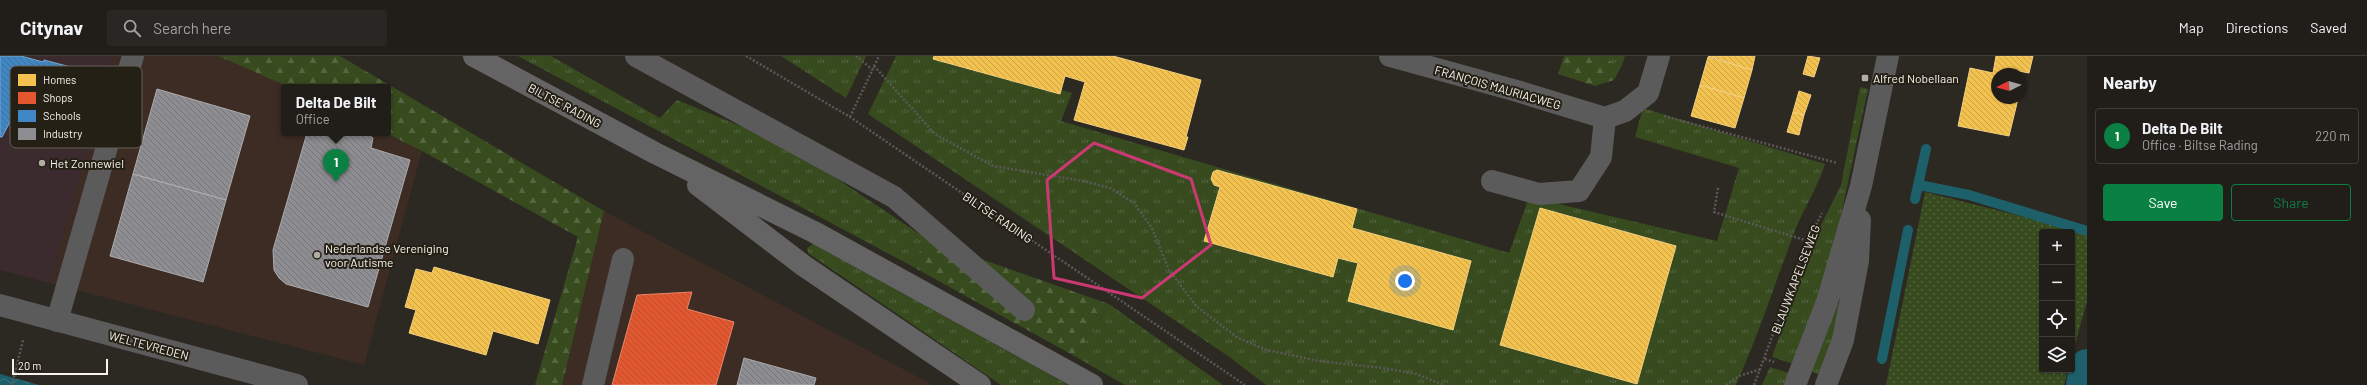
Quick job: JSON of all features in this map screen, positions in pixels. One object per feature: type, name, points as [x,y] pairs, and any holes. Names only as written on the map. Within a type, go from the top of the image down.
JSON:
[{"type":"main road","name":"BILTSE RADING","points":[[474,56],[655,153],[814,232],[1092,385]]},
{"type":"main road","name":"BILTSE RADING","points":[[655,153],[804,266],[980,385]]},
{"type":"street","points":[[130,66],[133,56]]},
{"type":"street","points":[[636,56],[894,197],[1024,310]]},
{"type":"street","name":"FRANÇOIS MAURIACWEG","points":[[1390,56],[1517,91],[1605,118]]},
{"type":"street","points":[[1492,181],[1539,194],[1580,192],[1601,157],[1605,118],[1630,107],[1648,92],[1659,56]]},
{"type":"street","points":[[1795,385],[1828,302],[1861,186],[1888,56]]},
{"type":"street","points":[[57,321],[107,148]]},
{"type":"street","points":[[1826,385],[1843,340],[1858,261],[1861,186]]},
{"type":"street","points":[[593,385],[623,259]]},
{"type":"street","name":"WELTEVREDEN","points":[[0,306],[297,385]]},
{"type":"path","name":"BILTSE RADING","points":[[746,56],[850,117],[1245,385]]},
{"type":"path","points":[[856,56],[873,70]]},
{"type":"path","points":[[850,117],[879,56]]},
{"type":"path","points":[[874,66],[935,134],[994,166],[1084,181],[1110,188],[1134,203],[1152,228],[1169,270],[1196,306],[1238,338],[1267,350],[1319,361],[1383,368],[1416,374],[1444,385]]},
{"type":"path","points":[[1630,107],[1842,164]]},
{"type":"path","points":[[1718,188],[1714,212],[1808,241]]},
{"type":"path","name":"BLAUWKAPELSEWEG","points":[[1754,385],[1762,368],[1808,241],[1825,206]]},
{"type":"path","points":[[12,385],[17,361]]},
{"type":"path","points":[[1726,385],[1739,376],[1762,368]]},
{"type":"highlighted area","points":[[1094,143],[1191,179],[1211,245],[1142,298],[1054,278],[1047,180]]},
{"type":"shaded area","points":[[0,56],[114,56],[111,66],[10,66],[10,148],[88,148],[49,283],[0,270]]},
{"type":"shaded area","points":[[114,56],[218,56],[282,84],[281,136],[391,136],[422,151],[364,365],[49,283],[88,148],[142,148],[142,66],[111,66]]},
{"type":"shaded area","points":[[604,211],[933,385],[562,385]]},
{"type":"green space","points":[[218,56],[340,56],[388,84],[282,84]]},
{"type":"green space","points":[[518,56],[551,56],[660,118],[677,100],[785,144],[930,241],[908,264]]},
{"type":"green space","points":[[781,56],[866,56],[846,98]]},
{"type":"green space","points":[[896,56],[945,56],[1072,93],[1061,121],[1509,253],[1529,197],[1717,241],[1739,168],[1635,137],[1643,108],[1825,164],[1819,181],[1796,228],[1760,327],[1736,385],[1266,385],[1228,356],[868,114]]},
{"type":"green space","points":[[1564,56],[1605,56],[1607,60],[1622,65],[1614,80],[1595,86],[1558,74]]},
{"type":"green space","points":[[1605,56],[1625,56],[1622,65],[1607,60]]},
{"type":"green space","points":[[391,86],[604,211],[562,385],[535,385],[578,237],[391,136]]},
{"type":"green space","points":[[1860,87],[1868,89],[1829,271],[1794,364],[1772,357],[1814,239],[1841,185]]},
{"type":"green space","points":[[1925,192],[2071,229],[2039,229],[2039,373],[2067,373],[2064,385],[1886,385]]},
{"type":"green space","points":[[2075,230],[2087,233],[2087,301],[2075,344]]},
{"type":"green space","points":[[930,241],[1109,304],[1076,357],[908,264]]},
{"type":"green space","points":[[813,244],[1068,385],[1001,385],[808,253],[807,248]]},
{"type":"green space","points":[[1109,304],[1223,385],[1125,385],[1076,357]]},
{"type":"green space","points":[[1839,305],[1841,309],[1822,376],[1811,371],[1837,306]]},
{"type":"green space","points":[[1770,367],[1789,373],[1784,385],[1762,385]]},
{"type":"water","points":[[0,374],[39,385],[0,385]]},
{"type":"building: Homes","points":[[934,56],[1113,56],[1201,80],[1184,150],[1074,120],[1085,82],[1065,76],[1060,94],[933,59]]},
{"type":"building: Homes","points":[[1708,56],[1755,56],[1752,70]]},
{"type":"building: Homes","points":[[1808,56],[1820,58],[1814,77],[1803,74]]},
{"type":"building: Homes","points":[[1996,56],[2033,56],[2029,73],[2027,73],[2027,68],[1994,68]]},
{"type":"building: Homes","points":[[1708,57],[1752,70],[1744,98],[1700,85]]},
{"type":"building: Homes","points":[[1970,68],[1991,73],[1991,104],[2017,104],[2009,136],[1958,126]]},
{"type":"building: Homes","points":[[1700,85],[1744,98],[1735,128],[1691,116]]},
{"type":"building: Homes","points":[[1799,91],[1811,95],[1804,115],[1793,112]]},
{"type":"building: Homes","points":[[1793,112],[1804,115],[1799,135],[1787,132]]},
{"type":"building: Homes","points":[[1217,170],[1357,209],[1352,228],[1471,261],[1453,330],[1348,301],[1358,263],[1338,258],[1333,277],[1204,241],[1220,187],[1214,185],[1211,179],[1213,172]]},
{"type":"building: Homes","points":[[1540,208],[1676,246],[1637,384],[1500,345]]},
{"type":"building: Homes","points":[[434,267],[550,300],[538,344],[493,331],[486,355],[409,333],[416,310],[405,307],[416,269],[432,273]]},
{"type":"building: Shops","points":[[692,292],[687,309],[734,322],[716,385],[612,385],[637,295]]},
{"type":"building: Schools","points":[[0,56],[21,56],[67,66],[10,66],[10,122],[2,137],[0,137]]},
{"type":"building: Industry","points":[[157,89],[250,116],[226,200],[133,174],[140,148],[142,148],[142,142]]},
{"type":"building: Industry","points":[[306,136],[370,136],[373,138],[371,148],[410,160],[368,307],[286,284],[279,278],[274,270],[273,250]]},
{"type":"building: Industry","points":[[133,174],[226,200],[203,282],[110,256]]},
{"type":"building: Industry","points":[[744,358],[816,378],[814,385],[737,385]]},
{"type":"waterway","points":[[1915,199],[1926,149]]},
{"type":"waterway","points":[[1919,185],[1969,195],[2087,231]]},
{"type":"waterway","points":[[1882,359],[1908,230]]},
{"type":"waterway","points":[[2083,385],[2087,366]]},
{"type":"place","name":"Alfred Nobellaan","points":[[1865,78]]},
{"type":"place","name":"Het Zonnewiel","points":[[42,163]]},
{"type":"place","name":"Delta De Bilt","points":[[336,182]]},
{"type":"place","name":"Nederlandse Vereniging voor Autisme","points":[[317,255]]}]
